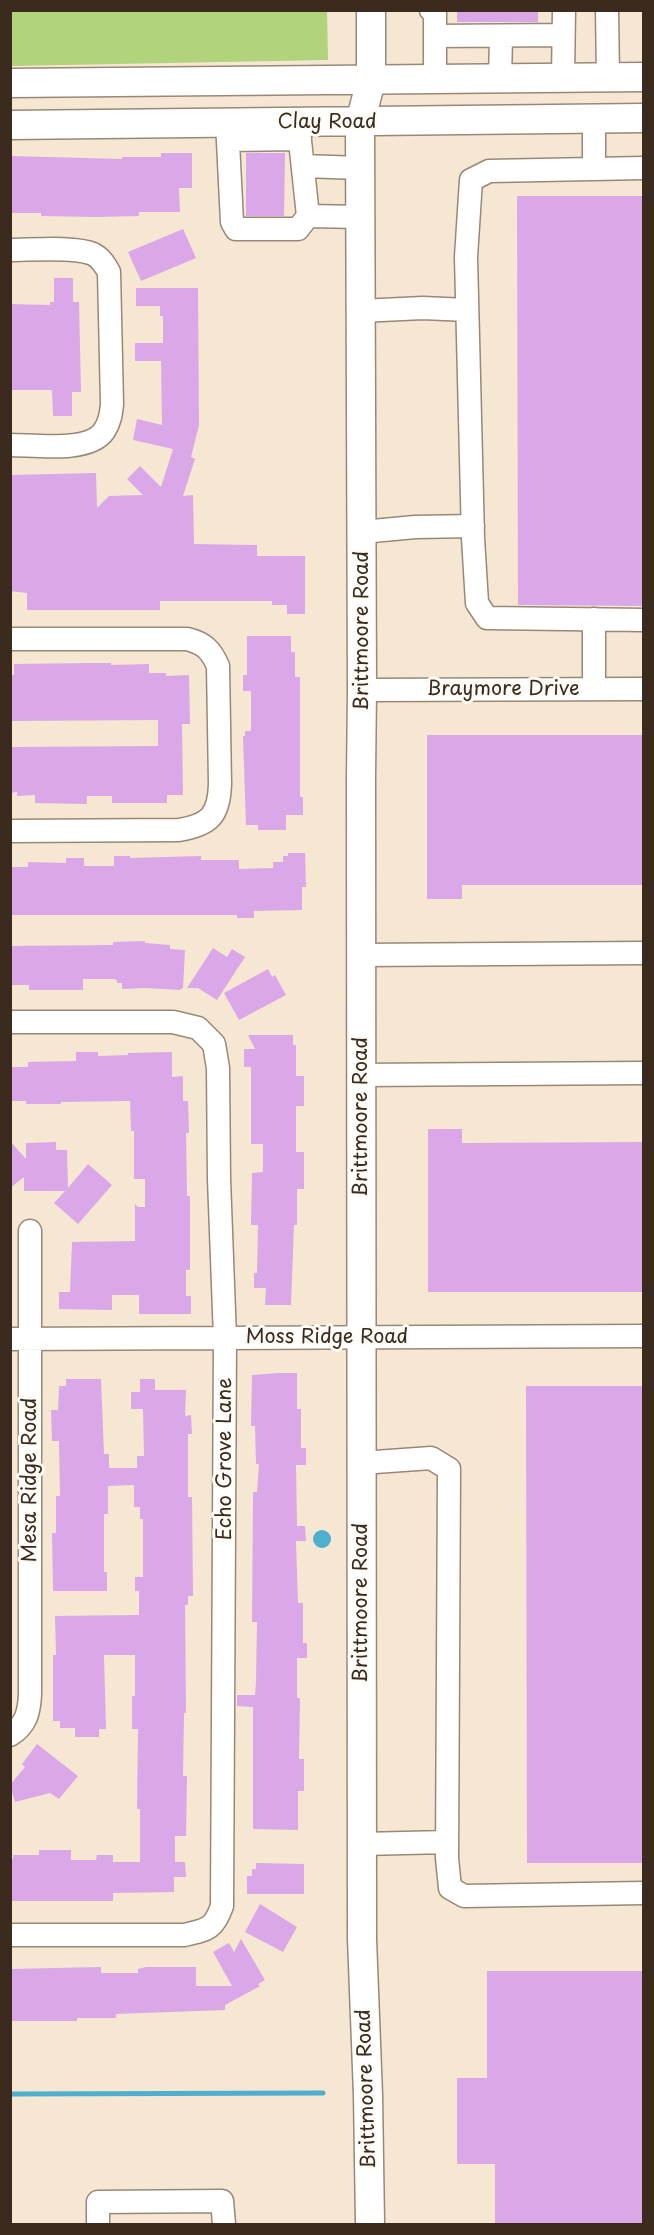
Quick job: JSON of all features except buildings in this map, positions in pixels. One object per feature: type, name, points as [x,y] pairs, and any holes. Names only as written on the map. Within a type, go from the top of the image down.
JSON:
[{"type":"main road","name":"Brittmoore Road","points":[[370,2224],[362,1939],[360,122],[371,81],[371,10]]},
{"type":"main road","name":"Clay Road","points":[[22,83],[644,77]]},
{"type":"main road","points":[[22,83],[22,124]]},
{"type":"main road","name":"Clay Road","points":[[22,124],[227,131],[299,130],[360,122],[644,118]]},
{"type":"street","points":[[431,10],[435,14],[435,80]]},
{"type":"street","points":[[563,78],[564,10]]},
{"type":"street","points":[[607,10],[608,77]]},
{"type":"street","points":[[435,36],[563,35]]},
{"type":"street","points":[[500,79],[501,37]]},
{"type":"street","points":[[594,118],[594,169]]},
{"type":"street","points":[[227,131],[231,222],[236,229],[298,229],[308,216],[299,130]]},
{"type":"street","points":[[303,166],[360,168]]},
{"type":"street","points":[[644,168],[489,171],[471,180],[466,257],[477,603],[487,618],[644,620]]},
{"type":"street","points":[[308,216],[360,217]]},
{"type":"street","points":[[10,250],[78,251],[94,255],[104,263],[109,272],[112,404],[110,420],[103,433],[90,443],[74,446],[10,445]]},
{"type":"street","points":[[360,311],[423,308],[468,310]]},
{"type":"street","points":[[362,532],[415,527],[473,526]]},
{"type":"street","points":[[594,619],[594,688]]},
{"type":"street","points":[[10,639],[187,639],[201,643],[213,652],[218,666],[219,727],[219,801],[214,815],[198,827],[179,830],[10,831]]},
{"type":"street","name":"Braymore Drive","points":[[362,690],[644,688]]},
{"type":"street","points":[[361,955],[644,953]]},
{"type":"street","name":"Echo Grove Lane","points":[[10,1022],[173,1022],[198,1028],[214,1044],[218,1068],[219,1179],[225,1338],[224,1892],[222,1906],[216,1922],[202,1931],[184,1935],[10,1935]]},
{"type":"street","points":[[361,1075],[644,1073]]},
{"type":"street","name":"Mesa Ridge Road","points":[[16,1732],[28,1713],[30,1695],[21,1545],[20,1338],[30,1231]]},
{"type":"street","name":"Moss Ridge Road","points":[[20,1338],[644,1336]]},
{"type":"street","points":[[362,1463],[431,1458],[449,1469],[447,1842],[450,1888],[464,1896],[644,1893]]},
{"type":"street","points":[[362,1844],[447,1842]]},
{"type":"street","points":[[98,2224],[98,2202],[222,2201],[224,2224]]},
{"type":"green space","points":[[10,11],[327,11],[328,60],[11,66]]},
{"type":"water","points":[[318,1530],[326,1530],[331,1535],[329,1546],[318,1548],[313,1543],[313,1535]]},
{"type":"waterway","points":[[10,2094],[323,2093]]}]
